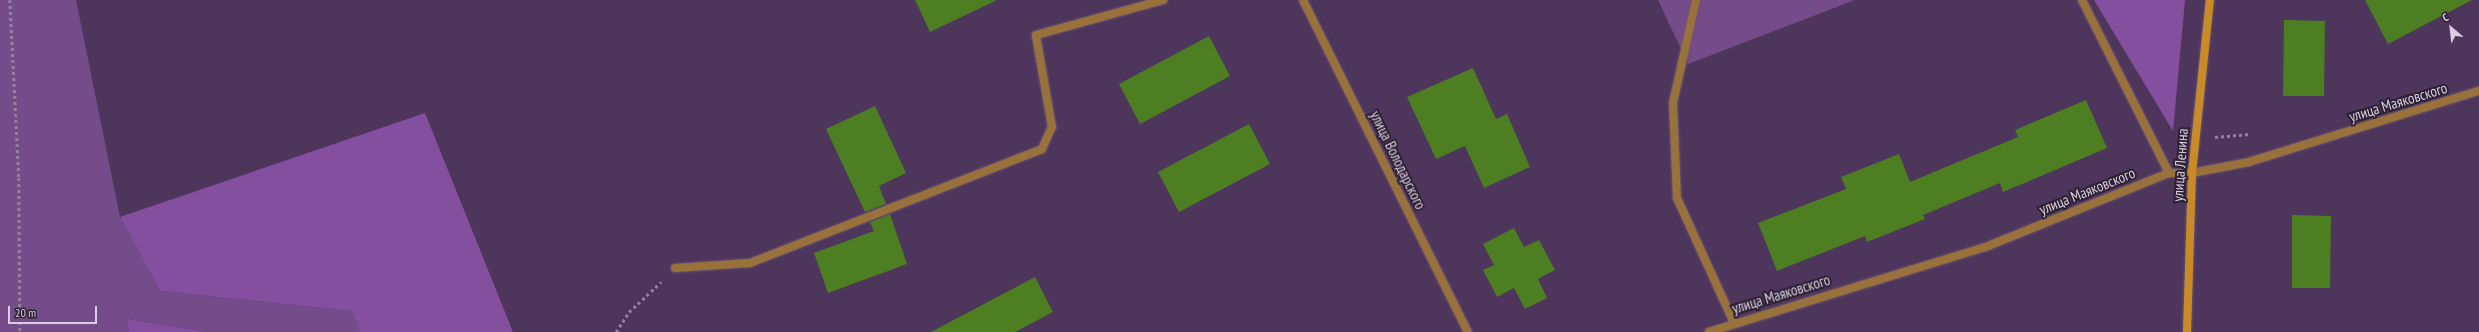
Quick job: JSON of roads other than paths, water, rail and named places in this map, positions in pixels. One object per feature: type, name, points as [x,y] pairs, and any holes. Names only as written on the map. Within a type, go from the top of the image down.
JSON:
[{"type":"street","points":[[675,268],[750,263],[1042,149],[1052,127],[1036,35],[1163,0]]},
{"type":"street","name":"улица Володарского","points":[[1303,0],[1468,332]]},
{"type":"street","points":[[1696,0],[1673,103],[1677,198],[1734,323]]},
{"type":"street","points":[[2082,0],[2169,173]]},
{"type":"street","name":"улица Ленина","points":[[2187,332],[2192,173],[2210,0]]},
{"type":"street","name":"улица Маяковского","points":[[1708,332],[1988,246],[2169,173],[2192,173],[2248,162],[2479,91]]}]
